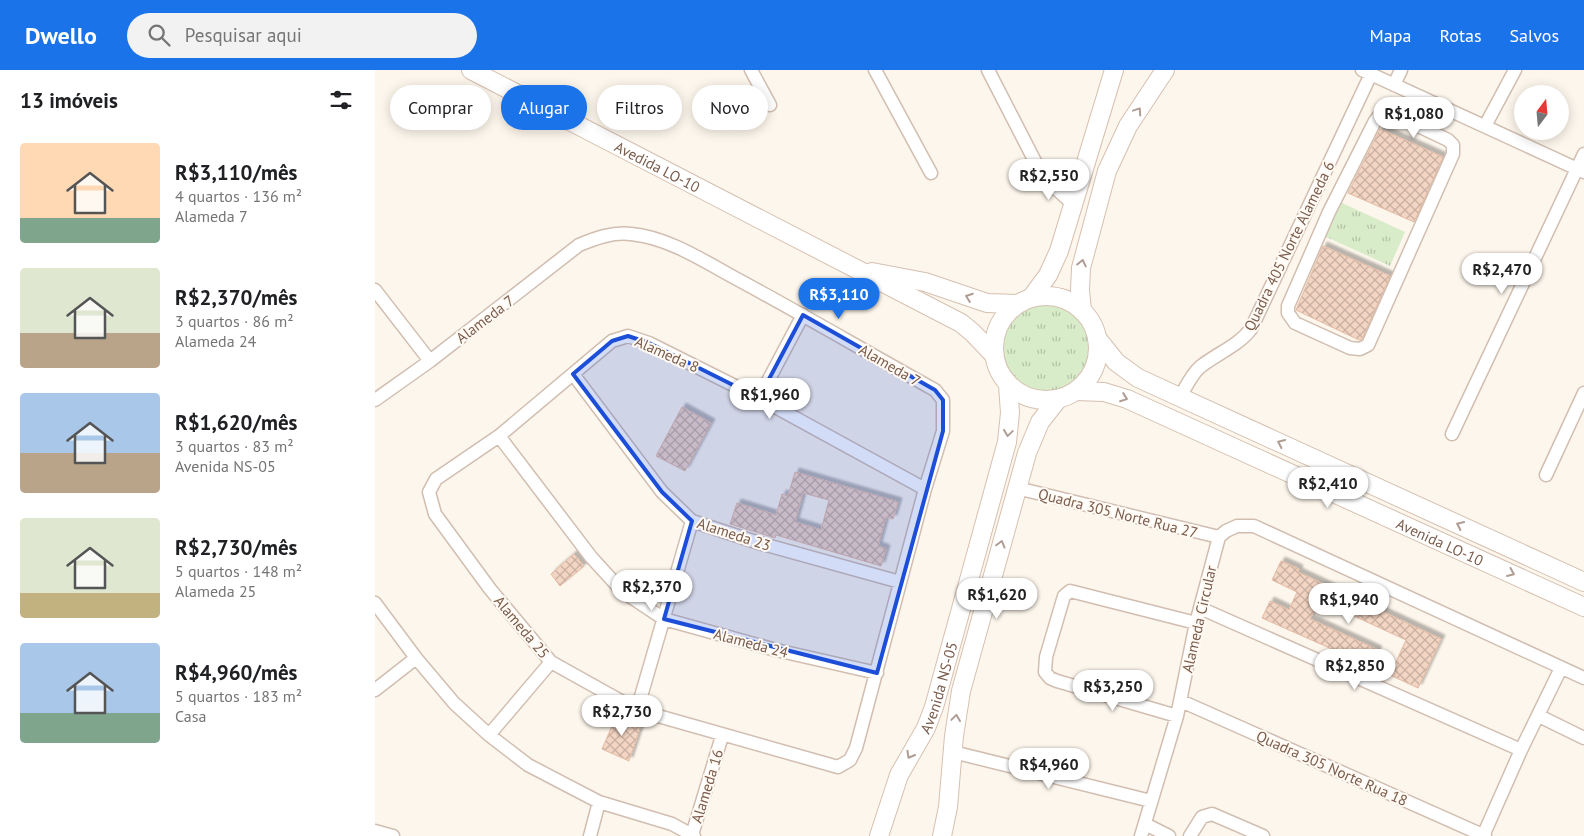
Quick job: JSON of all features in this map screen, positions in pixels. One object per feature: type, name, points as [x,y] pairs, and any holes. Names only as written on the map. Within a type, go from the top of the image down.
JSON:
[{"type":"street","name":"Avedida LO-10","points":[[471,70],[965,326],[993,355]]},
{"type":"street","points":[[751,70],[770,105]]},
{"type":"street","points":[[875,70],[931,173]]},
{"type":"street","points":[[987,70],[1043,177],[1073,204]]},
{"type":"street","points":[[993,355],[994,337],[1004,316],[1024,301],[1052,268],[1114,70]]},
{"type":"street","points":[[1082,311],[1080,290],[1081,268],[1109,165],[1128,126],[1165,70]]},
{"type":"street","points":[[1394,85],[1401,70]]},
{"type":"street","points":[[1485,126],[1515,70]]},
{"type":"street","points":[[1367,72],[1580,170]]},
{"type":"street","name":"Quadra 405 Norte Alameda 6","points":[[1181,397],[1191,377],[1199,368],[1240,340],[1251,329],[1311,204],[1367,72]]},
{"type":"street","points":[[1391,113],[1448,140],[1453,145],[1453,154],[1395,287],[1368,345],[1360,349],[1350,348],[1295,324],[1288,312],[1288,306],[1329,212],[1379,116],[1391,113]]},
{"type":"street","points":[[1452,434],[1580,170],[1584,154]]},
{"type":"street","points":[[1311,204],[1329,212]]},
{"type":"street","name":"Alameda 7","points":[[375,400],[430,361],[579,245],[598,237],[617,234],[631,234],[654,239],[697,258],[803,315],[935,390],[943,400],[943,431],[925,489],[877,673],[853,755],[850,760],[838,767]]},
{"type":"street","name":"Avedida LO-10","points":[[844,264],[868,272],[925,282],[982,301],[1024,301]]},
{"type":"street","points":[[375,290],[430,361]]},
{"type":"street","points":[[1024,301],[1056,297],[1070,302],[1082,311],[1092,323],[1097,338]]},
{"type":"street","points":[[759,398],[803,315]]},
{"type":"street","name":"Alameda 8","points":[[435,514],[429,498],[431,484],[499,436],[612,341],[629,336],[759,398],[925,489]]},
{"type":"street","name":"Avenida LO-10","points":[[1097,338],[1111,356],[1130,373],[1584,582]]},
{"type":"street","name":"Avenida NS-05","points":[[993,355],[998,371],[1008,385],[1019,393],[1035,399],[1058,399],[1076,391],[1084,384],[1093,370],[1098,354],[1097,338]]},
{"type":"street","name":"Alameda 23","points":[[573,374],[662,492],[692,521],[759,543],[900,582]]},
{"type":"street","name":"Avenida NS-05","points":[[879,836],[899,774],[924,731],[934,707],[1007,442],[1010,413],[1008,385]]},
{"type":"street","name":"Avenida LO-10","points":[[1076,391],[1104,392],[1127,399],[1584,607]]},
{"type":"street","points":[[1546,475],[1584,394]]},
{"type":"street","name":"Avenida NS-05","points":[[942,836],[949,807],[953,752],[963,684],[1017,488],[1037,426],[1058,399]]},
{"type":"street","name":"Alameda 24","points":[[499,436],[591,557],[622,591],[665,619],[776,650],[877,673]]},
{"type":"street","name":"Quadra 305 Norte Rua 27","points":[[1017,488],[1219,537]]},
{"type":"street","name":"Alameda 25","points":[[435,514],[490,588],[551,662],[637,710],[722,736],[838,767]]},
{"type":"street","points":[[637,710],[692,521]]},
{"type":"street","points":[[1219,537],[1237,526],[1254,526],[1584,678]]},
{"type":"street","name":"Alameda Circular","points":[[1143,830],[1181,701],[1196,623],[1219,537]]},
{"type":"street","points":[[1177,716],[1050,678],[1045,672],[1046,657],[1064,596],[1070,591],[1196,623]]},
{"type":"street","points":[[375,603],[416,658],[454,703],[489,735],[528,765],[599,802],[672,824],[693,836]]},
{"type":"street","points":[[1200,608],[1521,750]]},
{"type":"street","points":[[375,690],[416,658]]},
{"type":"street","points":[[489,735],[551,662]]},
{"type":"street","points":[[1484,836],[1521,750],[1561,668]]},
{"type":"street","name":"Quadra 305 Norte Rua 18","points":[[1181,701],[1484,836]]},
{"type":"street","points":[[1539,716],[1584,738]]},
{"type":"street","name":"Alameda 16","points":[[693,836],[722,736]]},
{"type":"street","points":[[953,752],[1151,801]]},
{"type":"street","points":[[590,836],[599,802]]},
{"type":"street","points":[[1190,836],[1202,817],[1212,814],[1263,836]]},
{"type":"street","points":[[1143,830],[1169,836]]},
{"type":"street","points":[[375,831],[393,836]]},
{"type":"highlighted area","points":[[803,315],[935,390],[943,400],[943,431],[877,673],[664,619],[692,521],[662,492],[573,374],[612,341],[628,336],[649,343],[759,398]]},
{"type":"green space","points":[[1340,202],[1405,232],[1390,266],[1324,236]]},
{"type":"green space","points":[[1045,304],[1062,307],[1070,311],[1082,323],[1086,331],[1089,348],[1086,365],[1082,373],[1070,385],[1062,389],[1045,392],[1028,389],[1020,385],[1008,373],[1004,365],[1001,348],[1004,331],[1008,323],[1020,311],[1028,307]]},
{"type":"building","points":[[1380,129],[1443,157],[1414,222],[1348,193]]},
{"type":"building","points":[[1323,246],[1390,276],[1362,339],[1359,340],[1296,310]]},
{"type":"building","points":[[682,407],[711,423],[685,471],[656,456]]},
{"type":"building","points":[[795,472],[898,502],[893,519],[886,517],[878,546],[886,549],[881,566],[776,535],[775,538],[730,524],[737,503],[776,515],[782,494],[788,496]],"holes":[[[803,493],[829,500],[821,530],[795,522]]]},
{"type":"building","points":[[574,554],[584,566],[560,586],[551,574]]},
{"type":"building","points":[[1281,561],[1299,569],[1298,572],[1441,639],[1418,688],[1390,675],[1406,640],[1319,600],[1310,619],[1378,650],[1370,666],[1262,618],[1270,601],[1289,610],[1297,592],[1272,580]]},
{"type":"building","points":[[618,712],[641,725],[629,761],[602,749]]}]
